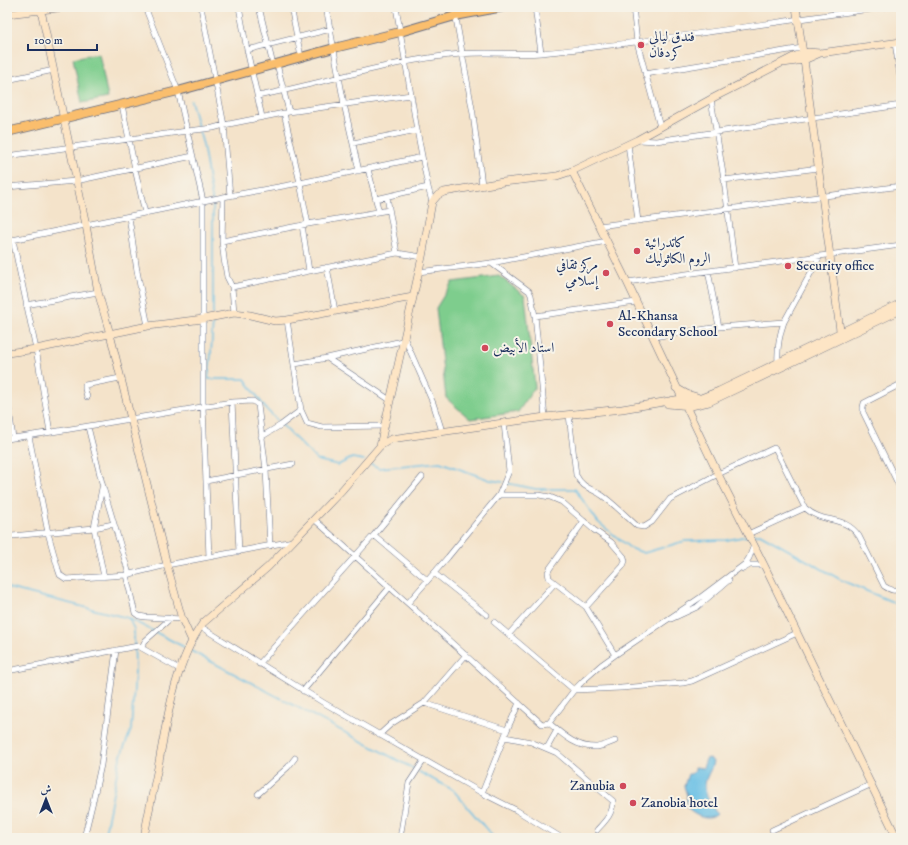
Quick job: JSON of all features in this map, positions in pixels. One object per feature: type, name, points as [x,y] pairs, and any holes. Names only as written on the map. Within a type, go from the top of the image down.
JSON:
[{"type":"main road","points":[[7,132],[63,120],[178,91],[334,48],[400,32],[455,11],[503,7]]},
{"type":"street","points":[[9,12],[66,7]]},
{"type":"street","points":[[145,7],[178,91],[203,201],[203,407],[209,557]]},
{"type":"street","points":[[201,7],[224,125],[230,196]]},
{"type":"street","points":[[239,7],[262,117]]},
{"type":"street","points":[[259,7],[268,45],[284,91],[286,112],[308,224]]},
{"type":"street","points":[[291,7],[302,57]]},
{"type":"street","points":[[326,7],[344,104],[359,170]]},
{"type":"street","points":[[380,446],[422,257],[432,202],[417,130],[396,7]]},
{"type":"street","points":[[535,7],[541,53]]},
{"type":"street","points":[[633,7],[638,42],[645,74],[660,127]]},
{"type":"street","points":[[796,7],[819,168],[840,335]]},
{"type":"street","points":[[258,96],[405,62],[462,54],[541,53],[638,42],[886,7]]},
{"type":"street","points":[[41,8],[63,120],[86,225],[98,292],[110,334],[167,565],[182,619],[191,643]]},
{"type":"street","points":[[455,11],[473,114],[482,185]]},
{"type":"street","points":[[247,50],[331,29]]},
{"type":"street","points":[[645,74],[898,42],[901,83]]},
{"type":"street","points":[[432,202],[438,195],[444,192],[482,185],[557,176],[572,171],[637,140],[711,99],[803,54]]},
{"type":"street","points":[[7,80],[54,70]]},
{"type":"street","points":[[7,156],[187,131],[204,130],[286,112],[411,95]]},
{"type":"street","points":[[711,99],[724,180],[735,268]]},
{"type":"street","points":[[122,105],[128,139],[146,213]]},
{"type":"street","points":[[637,140],[656,141],[901,105]]},
{"type":"street","points":[[352,143],[417,130]]},
{"type":"street","points":[[628,144],[638,221]]},
{"type":"street","points":[[7,188],[76,181],[193,156]]},
{"type":"street","points":[[50,432],[36,349],[10,240],[221,197],[300,183],[422,157]]},
{"type":"street","points":[[724,180],[819,168]]},
{"type":"street","points":[[368,169],[379,212]]},
{"type":"street","points":[[572,171],[627,282],[692,422],[872,784],[897,838]]},
{"type":"street","points":[[599,226],[901,186]]},
{"type":"street","points":[[376,199],[428,187]]},
{"type":"street","points":[[387,196],[396,253]]},
{"type":"street","points":[[221,197],[222,241],[225,268],[232,286],[234,313]]},
{"type":"street","points":[[222,241],[389,210]]},
{"type":"street","points":[[129,216],[137,271],[148,326]]},
{"type":"street","points":[[302,225],[309,271]]},
{"type":"street","points":[[418,272],[490,262],[607,241]]},
{"type":"street","points":[[627,282],[901,245]]},
{"type":"street","points":[[232,286],[396,253],[422,257]]},
{"type":"street","points":[[778,363],[778,343],[784,322],[820,256]]},
{"type":"street","points":[[490,262],[529,291],[531,295],[535,316],[545,417]]},
{"type":"street","points":[[327,267],[335,311]]},
{"type":"street","points":[[708,271],[719,327]]},
{"type":"street","points":[[26,305],[98,292]]},
{"type":"street","points":[[7,353],[36,349],[148,326],[204,319],[234,313],[275,321],[287,320],[412,297]]},
{"type":"street","points":[[535,316],[636,302]]},
{"type":"street","points":[[662,403],[685,407],[702,401],[721,397],[901,303]]},
{"type":"street","points":[[692,422],[694,413],[702,401],[719,391],[840,335],[901,310]]},
{"type":"street","points":[[287,320],[301,410],[307,423],[322,427],[384,426]]},
{"type":"street","points":[[653,337],[719,327],[784,322]]},
{"type":"street","points":[[294,364],[327,358],[403,338]]},
{"type":"street","points":[[403,338],[433,402],[442,432]]},
{"type":"street","points":[[327,358],[390,400]]},
{"type":"street","points":[[87,397],[85,385],[120,378]]},
{"type":"street","points":[[901,384],[864,403],[863,412],[901,490]]},
{"type":"street","points":[[676,388],[702,401]]},
{"type":"street","points":[[7,394],[13,438]]},
{"type":"street","points":[[144,838],[172,698],[191,643],[201,627],[268,567],[315,520],[366,464],[380,446],[391,439],[545,417],[662,403],[681,399],[702,401]]},
{"type":"street","points":[[7,439],[88,427],[232,402],[253,401],[258,405],[266,470],[270,546]]},
{"type":"street","points":[[232,402],[239,552]]},
{"type":"street","points":[[261,436],[281,425],[301,410]]},
{"type":"street","points":[[569,415],[576,475],[579,480],[583,486],[602,495],[637,526],[644,527],[652,522],[670,499],[718,474],[774,448],[805,508],[811,514],[845,523],[854,529],[884,586],[890,590],[898,590],[901,588]]},
{"type":"street","points":[[408,602],[499,495],[509,471],[504,423]]},
{"type":"street","points":[[88,427],[127,575],[135,614],[144,617],[182,619]]},
{"type":"street","points":[[29,436],[48,533],[60,575],[66,578],[127,575],[167,565],[294,541]]},
{"type":"street","points":[[206,481],[293,464]]},
{"type":"street","points":[[259,664],[374,535],[422,477]]},
{"type":"street","points":[[103,487],[94,528],[104,576]]},
{"type":"street","points":[[499,495],[550,497],[562,502],[611,542],[624,556],[625,562],[623,566],[586,607]]},
{"type":"street","points":[[748,534],[805,508]]},
{"type":"street","points":[[315,520],[542,724],[549,723],[574,690],[615,655],[701,597],[745,564],[754,545]]},
{"type":"street","points":[[584,521],[550,568],[548,572],[549,578],[586,607],[615,655]]},
{"type":"street","points":[[12,536],[94,528],[113,524]]},
{"type":"street","points":[[374,535],[427,580]]},
{"type":"street","points":[[663,622],[697,607],[746,567],[754,564],[764,565]]},
{"type":"street","points":[[434,572],[487,616]]},
{"type":"street","points":[[509,634],[555,583]]},
{"type":"street","points":[[303,691],[390,588]]},
{"type":"street","points":[[140,646],[171,618]]},
{"type":"street","points":[[494,622],[574,690],[683,683],[797,633]]},
{"type":"street","points":[[201,627],[303,691],[482,793],[516,810],[562,838]]},
{"type":"street","points":[[7,671],[140,646],[181,670]]},
{"type":"street","points":[[84,838],[94,802],[101,765],[116,650]]},
{"type":"street","points":[[379,735],[391,724],[424,703],[466,655]]},
{"type":"street","points":[[424,703],[507,730]]},
{"type":"street","points":[[482,793],[519,703]]},
{"type":"street","points":[[549,723],[573,742],[585,746],[597,747],[615,741]]},
{"type":"street","points":[[547,748],[557,730]]},
{"type":"street","points":[[505,737],[531,742],[557,753],[613,801],[613,809],[610,816],[597,830]]},
{"type":"street","points":[[258,794],[288,767],[295,758]]},
{"type":"street","points":[[400,838],[409,783],[424,760]]},
{"type":"street","points":[[772,830],[872,784]]},
{"type":"green space","points":[[99,53],[108,98],[82,103],[73,58]]},
{"type":"green space","points":[[499,276],[525,296],[535,387],[518,412],[470,419],[446,398],[436,308],[452,282]]},
{"type":"water","points":[[710,758],[713,762],[705,782],[705,787],[707,797],[717,814],[710,818],[705,818],[693,813],[687,808],[687,795],[684,786],[688,774],[691,774],[695,770],[695,767],[703,768],[706,759]]},
{"type":"waterway","points":[[191,101],[203,145],[213,204],[213,314]]},
{"type":"waterway","points":[[213,320],[208,379],[245,379],[266,409],[317,460],[338,465],[352,458],[364,460]]},
{"type":"waterway","points":[[369,463],[379,468],[440,462],[490,480],[503,482]]},
{"type":"waterway","points":[[506,483],[536,489],[575,489],[598,522],[630,548],[644,553],[685,541],[727,540],[747,536]]},
{"type":"waterway","points":[[751,535],[760,534],[843,581],[895,603],[901,609]]},
{"type":"waterway","points":[[7,585],[8,588],[128,618],[186,648]]},
{"type":"waterway","points":[[104,838],[120,758],[131,730],[135,673],[134,629],[129,619]]},
{"type":"waterway","points":[[191,651],[416,770]]},
{"type":"waterway","points":[[419,772],[453,790],[494,838]]},
{"type":"place","name":"فندق ليالي كردفان","points":[[641,45]]},
{"type":"place","name":"كاتدرائية الروم الكاثوليك","points":[[637,251]]},
{"type":"place","name":"Security office","points":[[788,266]]},
{"type":"place","name":"مركز ثقافي إسلامي","points":[[606,273]]},
{"type":"place","name":"Al-Khansa Secondary School","points":[[610,324]]},
{"type":"place","name":"استاد الأبيض","points":[[485,348]]},
{"type":"place","name":"Zanubia","points":[[623,786]]},
{"type":"place","name":"Zanobia hotel","points":[[633,803]]}]
